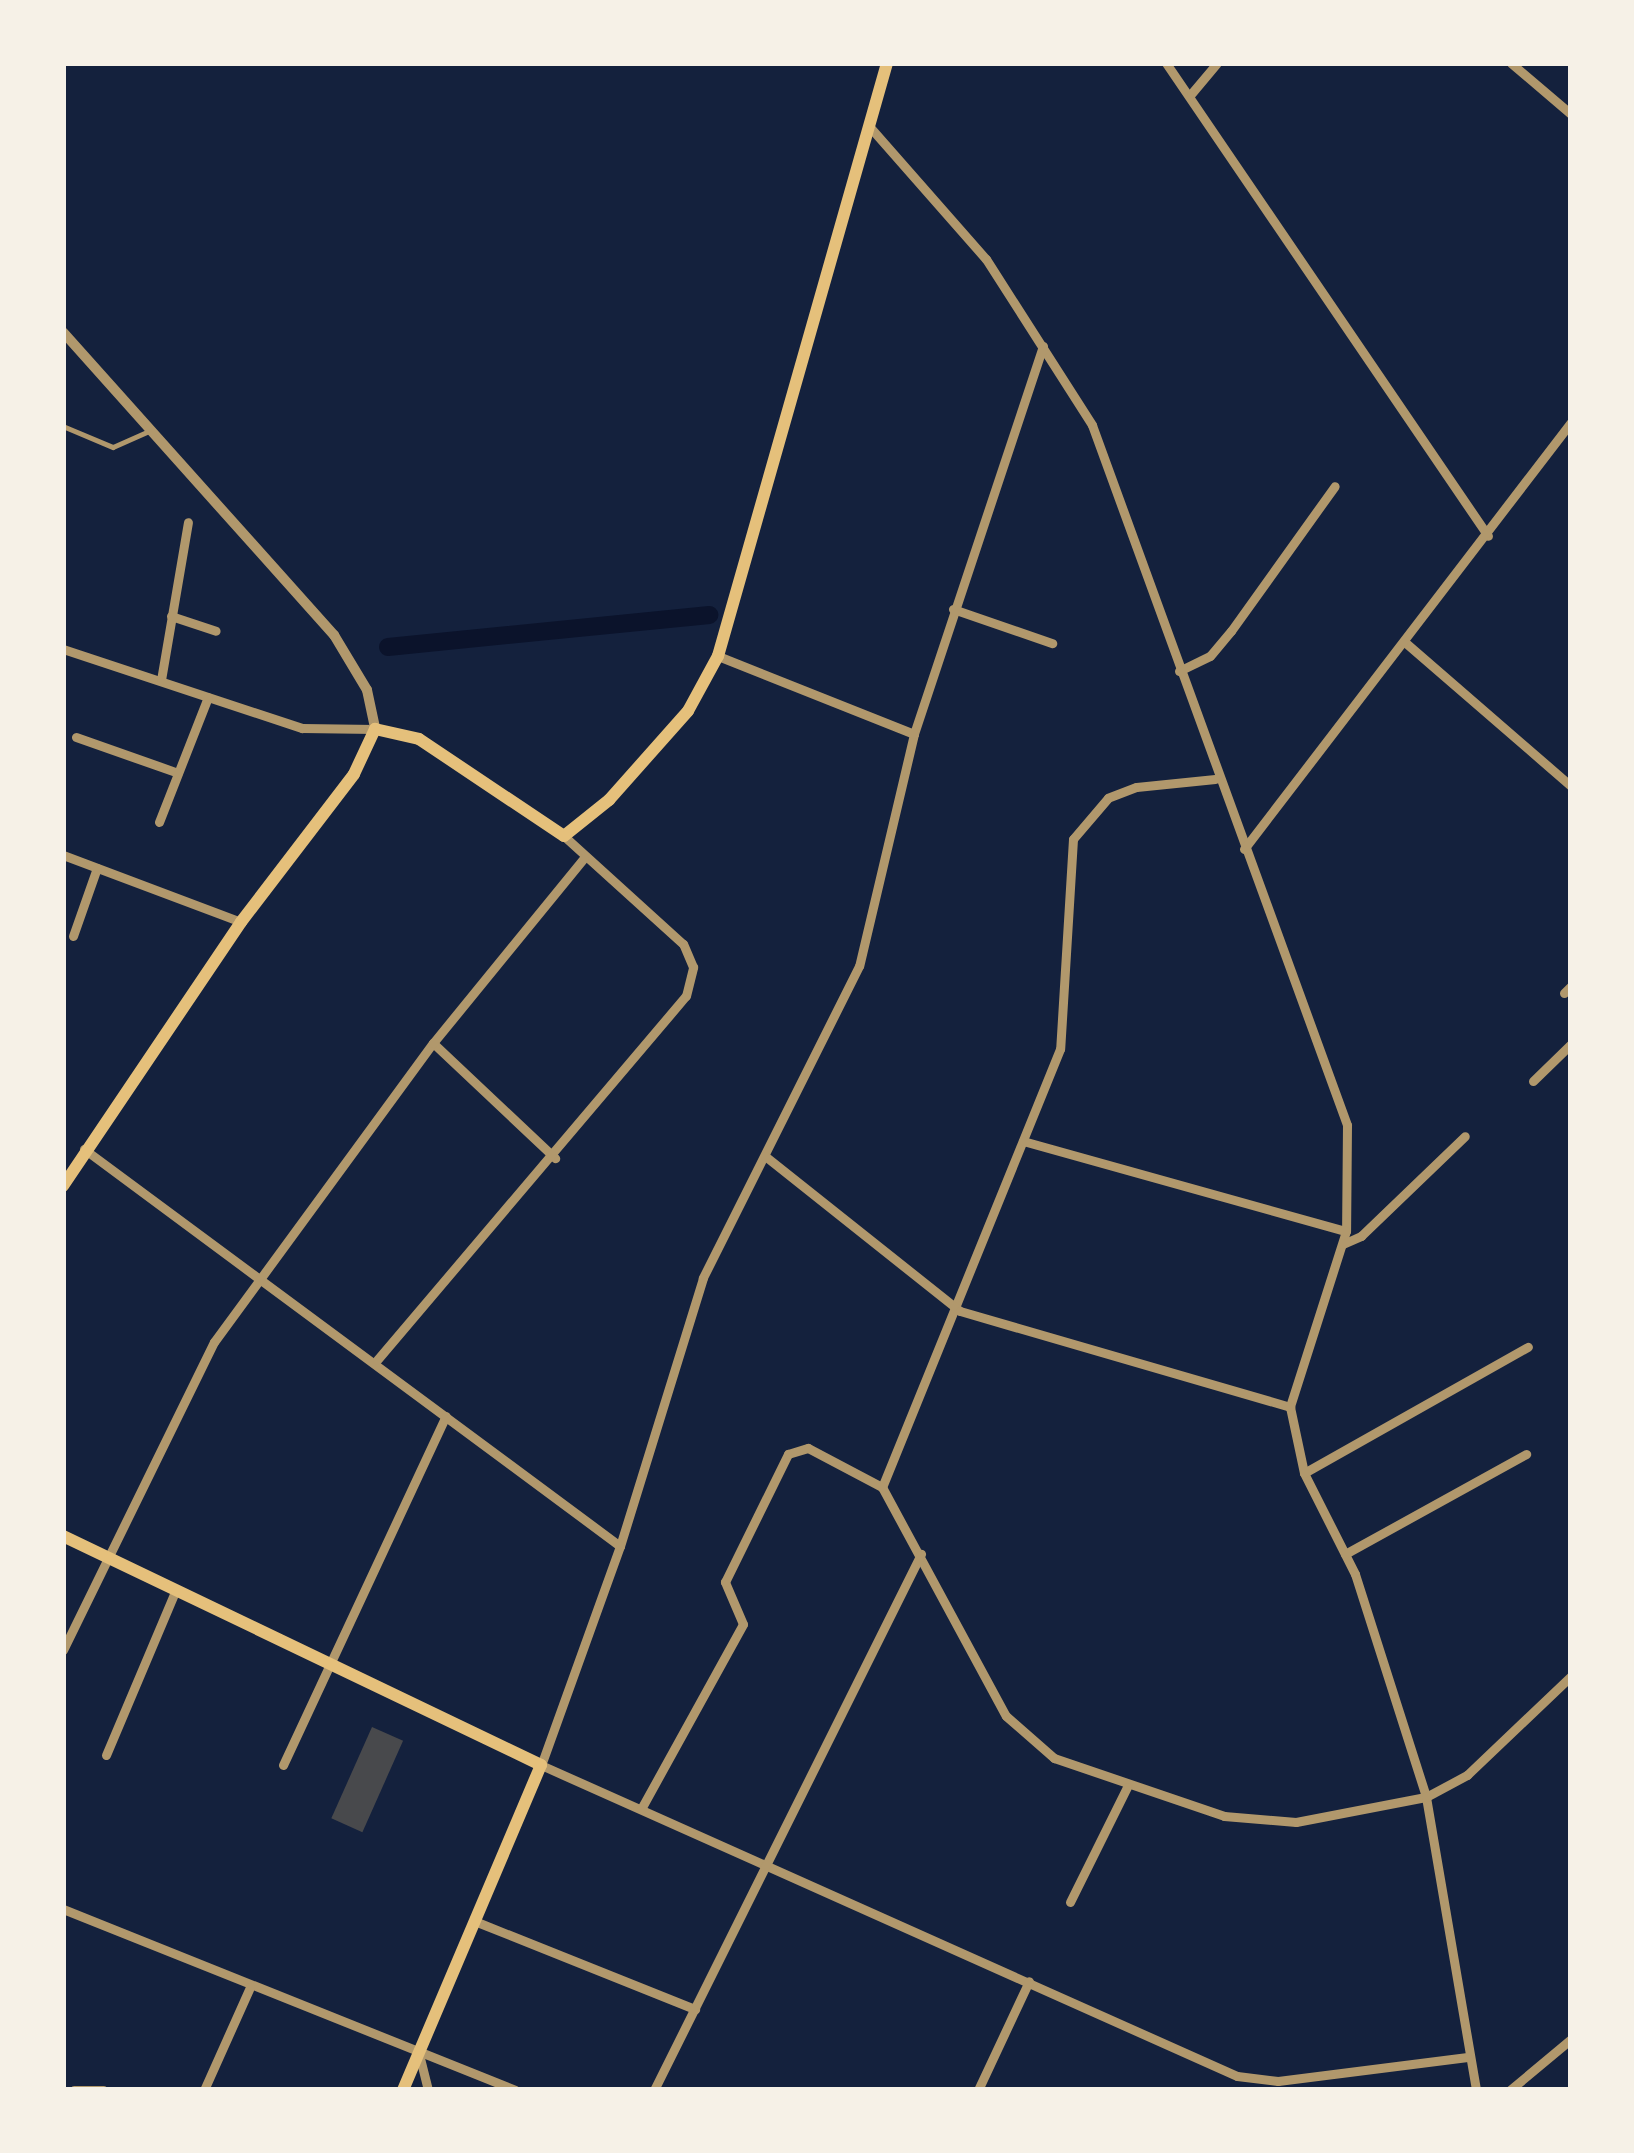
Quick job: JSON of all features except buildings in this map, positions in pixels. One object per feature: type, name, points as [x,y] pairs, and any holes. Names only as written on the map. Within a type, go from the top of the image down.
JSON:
[{"type":"main road","points":[[63,1186],[84,1148],[241,922],[355,774],[375,729],[419,739],[564,836],[650,757],[706,684],[718,656],[887,63]]},
{"type":"main road","points":[[63,1536],[328,1659],[542,1766],[403,2090]]},
{"type":"street","points":[[1166,63],[1191,94],[1341,328],[1488,536]]},
{"type":"street","points":[[1191,94],[1217,63]]},
{"type":"street","points":[[1511,63],[1571,114]]},
{"type":"street","points":[[869,126],[1022,312],[1114,473],[1215,779],[1347,1126],[1346,1231],[1290,1407],[1304,1473],[1345,1554],[1426,1797],[1476,2090]]},
{"type":"street","points":[[63,332],[334,635],[367,690],[375,729],[302,728],[63,649]]},
{"type":"street","points":[[1043,346],[914,734],[859,965],[703,1278],[620,1546],[542,1766],[1257,2080],[1467,2057]]},
{"type":"street","points":[[1244,849],[1407,644],[1571,422]]},
{"type":"street","points":[[1179,671],[1210,656],[1336,486]]},
{"type":"street","points":[[161,680],[188,522]]},
{"type":"street","points":[[953,609],[1052,643]]},
{"type":"street","points":[[171,616],[216,631]]},
{"type":"street","points":[[1407,644],[1571,786]]},
{"type":"street","points":[[718,656],[914,734]]},
{"type":"street","points":[[159,822],[208,697]]},
{"type":"street","points":[[76,737],[178,773]]},
{"type":"street","points":[[882,1487],[960,1311],[1067,1017],[1073,839],[1108,798],[1167,782],[1215,779]]},
{"type":"street","points":[[377,1360],[555,1158],[686,996],[693,968],[682,944],[564,836]]},
{"type":"street","points":[[63,855],[241,922]]},
{"type":"street","points":[[63,1650],[214,1342],[268,1278],[434,1043],[584,858]]},
{"type":"street","points":[[73,936],[98,868]]},
{"type":"street","points":[[434,1043],[555,1158]]},
{"type":"street","points":[[1533,1081],[1571,1044]]},
{"type":"street","points":[[1343,1244],[1361,1236],[1465,1136]]},
{"type":"street","points":[[1023,1141],[1346,1231]]},
{"type":"street","points":[[84,1148],[268,1278],[620,1546]]},
{"type":"street","points":[[765,1156],[960,1311],[1290,1407]]},
{"type":"street","points":[[1304,1473],[1528,1348]]},
{"type":"street","points":[[283,1765],[328,1659],[446,1416]]},
{"type":"street","points":[[641,1809],[743,1624],[725,1582],[788,1454],[808,1448],[882,1487],[1006,1716],[1054,1758],[1224,1816],[1296,1822],[1426,1797],[1467,1775],[1571,1676]]},
{"type":"street","points":[[1345,1554],[1526,1454]]},
{"type":"street","points":[[654,2090],[921,1554]]},
{"type":"street","points":[[106,1755],[176,1589]]},
{"type":"street","points":[[1070,1902],[1127,1786]]},
{"type":"street","points":[[63,1909],[514,2090]]},
{"type":"street","points":[[477,1922],[694,2009]]},
{"type":"street","points":[[978,2090],[1029,1981]]},
{"type":"street","points":[[204,2090],[250,1987]]},
{"type":"street","points":[[1510,2090],[1571,2038]]},
{"type":"street","points":[[419,2054],[428,2090]]},
{"type":"street","points":[[74,2090],[103,2090]]},
{"type":"lane","points":[[63,426],[113,448],[149,431]]},
{"type":"waterway","points":[[388,647],[709,615]]}]
